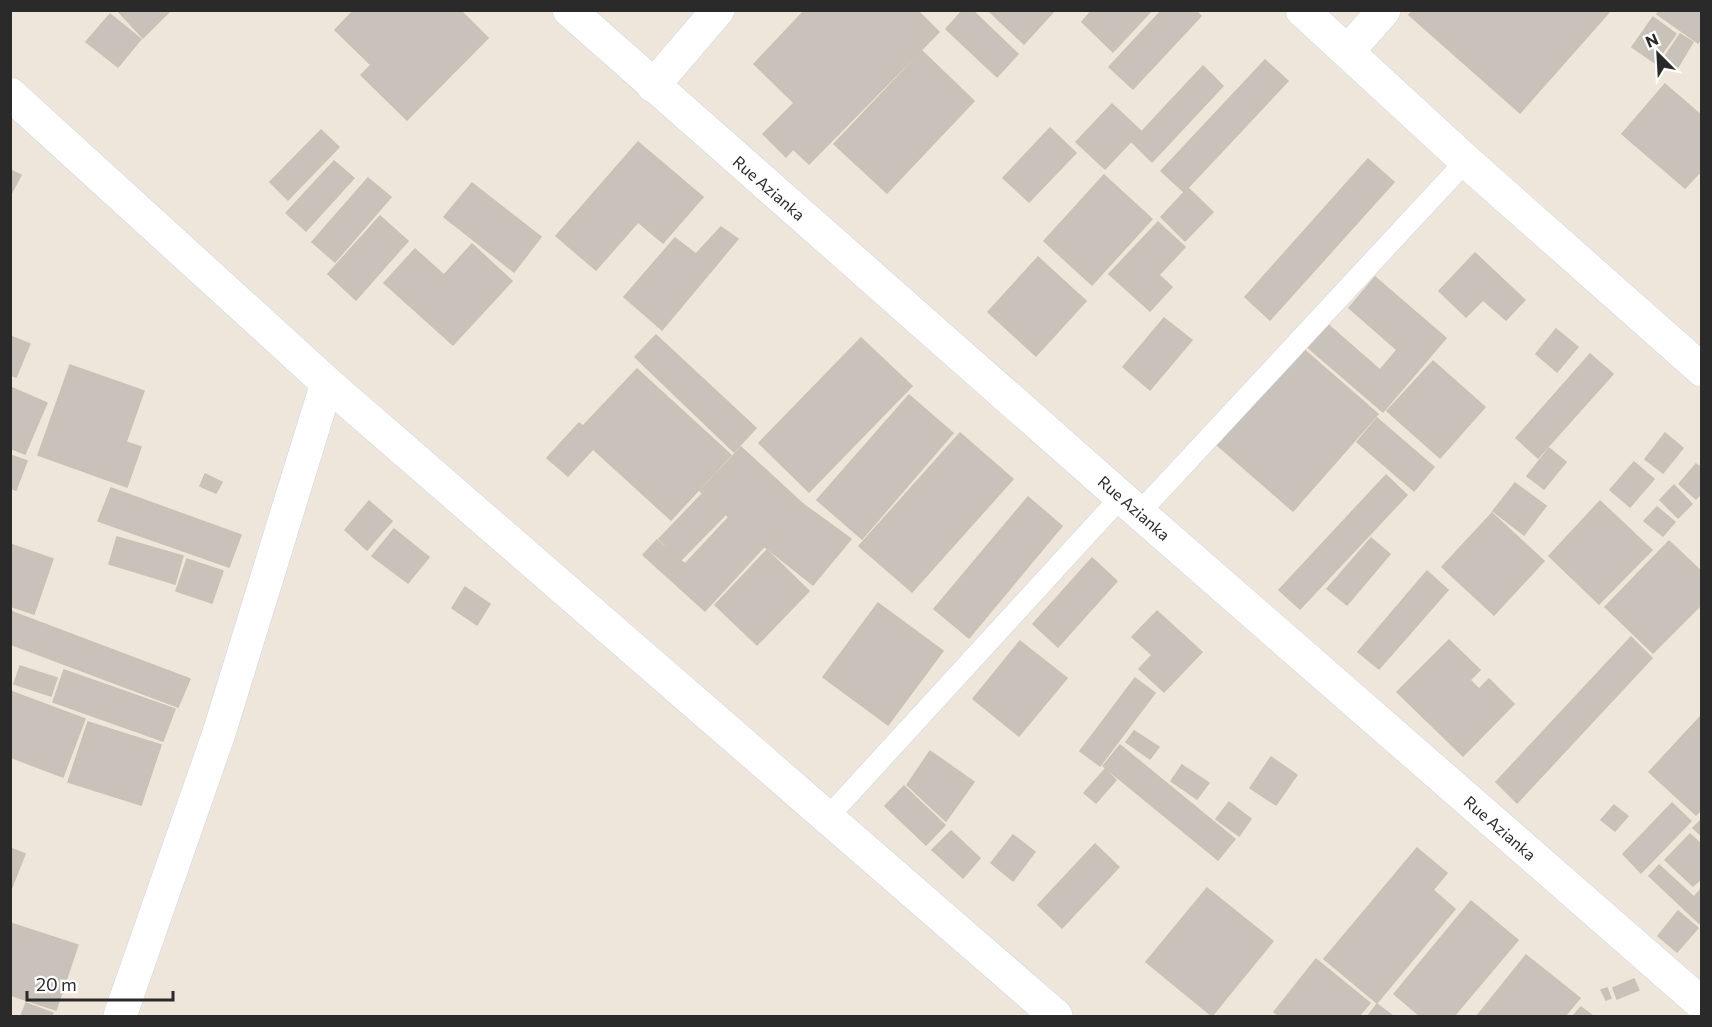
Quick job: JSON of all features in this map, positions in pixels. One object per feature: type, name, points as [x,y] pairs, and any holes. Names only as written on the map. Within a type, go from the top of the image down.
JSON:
[{"type":"street","name":"Rue Azianka","points":[[569,10],[1701,1004]]},
{"type":"street","points":[[653,86],[718,10]]},
{"type":"street","points":[[1302,10],[1466,161],[1701,370]]},
{"type":"street","points":[[1348,51],[1384,10]]},
{"type":"street","points":[[10,94],[327,383],[1056,1017]]},
{"type":"street","points":[[120,1017],[219,733],[327,383]]},
{"type":"lane","points":[[828,817],[1466,161]]},
{"type":"building","points":[[117,10],[171,10],[143,38]]},
{"type":"building","points":[[354,10],[460,10],[488,38],[407,120],[361,75],[371,65],[335,30]]},
{"type":"building","points":[[805,10],[917,10],[939,32],[809,164],[793,149],[786,157],[763,134],[794,103],[754,64]]},
{"type":"building","points":[[963,10],[972,10],[1018,54],[997,77],[946,29]]},
{"type":"building","points":[[992,10],[1055,10],[1024,44],[990,12]]},
{"type":"building","points":[[1092,10],[1152,10],[1113,52],[1082,22]]},
{"type":"building","points":[[1162,10],[1195,10],[1201,16],[1133,89],[1109,67]]},
{"type":"building","points":[[1413,10],[1611,10],[1520,113],[1409,15]]},
{"type":"building","points":[[1660,10],[1702,10],[1702,37],[1698,43],[1657,14]]},
{"type":"building","points":[[110,14],[141,39],[118,67],[86,42]]},
{"type":"building","points":[[1653,17],[1676,34],[1655,63],[1632,47]]},
{"type":"building","points":[[1680,34],[1693,42],[1678,67],[1664,58]]},
{"type":"building","points":[[922,51],[974,101],[887,193],[834,144]]},
{"type":"building","points":[[1265,60],[1288,81],[1184,192],[1161,171]]},
{"type":"building","points":[[1203,66],[1223,86],[1152,162],[1132,142]]},
{"type":"building","points":[[1665,84],[1702,116],[1702,170],[1685,188],[1622,134]]},
{"type":"building","points":[[1112,104],[1141,131],[1105,169],[1076,142]]},
{"type":"building","points":[[1050,128],[1076,153],[1029,202],[1003,178]]},
{"type":"building","points":[[321,130],[339,147],[288,200],[270,182]]},
{"type":"building","points":[[638,142],[703,197],[663,243],[638,222],[596,270],[556,236]]},
{"type":"building","points":[[1368,159],[1394,182],[1270,320],[1245,297]]},
{"type":"building","points":[[334,161],[354,178],[306,231],[286,213]]},
{"type":"building","points":[[10,170],[21,175],[10,196]]},
{"type":"building","points":[[1104,175],[1152,219],[1092,285],[1044,241]]},
{"type":"building","points":[[368,178],[391,197],[335,262],[312,242]]},
{"type":"building","points":[[472,183],[541,237],[514,272],[444,217]]},
{"type":"building","points":[[1188,188],[1213,212],[1185,241],[1161,217]]},
{"type":"building","points":[[380,216],[408,241],[356,300],[328,274]]},
{"type":"building","points":[[1158,222],[1185,247],[1159,275],[1172,287],[1150,311],[1109,274]]},
{"type":"building","points":[[721,227],[738,239],[662,330],[624,297],[675,238],[696,254]]},
{"type":"building","points":[[472,244],[512,281],[453,345],[384,283],[415,249],[444,275]]},
{"type":"building","points":[[1475,253],[1525,300],[1506,320],[1483,300],[1466,317],[1439,291]]},
{"type":"building","points":[[1038,257],[1086,301],[1036,356],[988,312]]},
{"type":"building","points":[[1375,277],[1446,338],[1383,412],[1305,345],[1325,322],[1380,370],[1397,350],[1349,308]]},
{"type":"building","points":[[1164,318],[1192,340],[1150,390],[1123,367]]},
{"type":"building","points":[[1556,329],[1578,347],[1557,372],[1536,354]]},
{"type":"building","points":[[656,335],[756,428],[734,452],[635,357]]},
{"type":"building","points":[[10,336],[30,344],[16,377],[10,375]]},
{"type":"building","points":[[861,338],[912,386],[809,492],[759,443]]},
{"type":"building","points":[[1301,347],[1378,414],[1293,511],[1216,444]]},
{"type":"building","points":[[1590,354],[1613,374],[1538,458],[1516,438]]},
{"type":"building","points":[[1433,361],[1485,407],[1440,458],[1387,411]]},
{"type":"building","points":[[70,365],[144,391],[126,442],[141,447],[127,487],[38,455]]},
{"type":"building","points":[[637,369],[731,455],[671,520],[593,449],[568,476],[547,458],[579,423],[583,426]]},
{"type":"building","points":[[10,387],[47,403],[25,454],[10,448]]},
{"type":"building","points":[[909,395],[953,433],[862,539],[817,500]]},
{"type":"building","points":[[1377,418],[1434,467],[1414,491],[1357,442]]},
{"type":"building","points":[[960,433],[1013,479],[912,592],[859,546]]},
{"type":"building","points":[[1665,433],[1683,448],[1663,473],[1645,459]]},
{"type":"building","points":[[741,447],[803,504],[705,611],[643,555],[657,540],[685,564],[729,517],[700,491]]},
{"type":"building","points":[[1549,448],[1566,462],[1544,489],[1527,476]]},
{"type":"building","points":[[10,455],[27,461],[16,490],[10,488]]},
{"type":"building","points":[[1634,462],[1654,479],[1630,507],[1610,490]]},
{"type":"building","points":[[1696,464],[1702,468],[1702,493],[1696,499],[1679,484]]},
{"type":"building","points":[[205,474],[222,482],[216,493],[200,486]]},
{"type":"building","points":[[1386,475],[1407,495],[1300,609],[1279,590]]},
{"type":"building","points":[[1515,483],[1546,506],[1524,535],[1493,511]]},
{"type":"building","points":[[1674,485],[1692,504],[1678,518],[1660,500]]},
{"type":"building","points":[[111,488],[241,535],[229,567],[98,521]]},
{"type":"building","points":[[703,493],[725,515],[681,560],[659,539]]},
{"type":"building","points":[[1028,497],[1062,526],[969,638],[934,609]]},
{"type":"building","points":[[369,501],[392,521],[367,550],[345,530]]},
{"type":"building","points":[[1600,501],[1652,550],[1599,604],[1549,556]]},
{"type":"building","points":[[803,504],[851,539],[813,585],[764,546]]},
{"type":"building","points":[[1657,507],[1675,522],[1663,536],[1644,521]]},
{"type":"building","points":[[1492,513],[1544,561],[1494,615],[1442,567]]},
{"type":"building","points":[[394,529],[429,557],[408,583],[372,556]]},
{"type":"building","points":[[117,537],[183,556],[175,584],[109,564]]},
{"type":"building","points":[[1371,538],[1390,554],[1347,605],[1327,589]]},
{"type":"building","points":[[1669,541],[1702,572],[1702,604],[1653,653],[1605,607]]},
{"type":"building","points":[[10,544],[53,559],[34,614],[10,606]]},
{"type":"building","points":[[767,550],[809,591],[757,645],[715,605]]},
{"type":"building","points":[[1092,558],[1117,581],[1058,647],[1033,624]]},
{"type":"building","points":[[187,559],[223,571],[212,603],[176,591]]},
{"type":"building","points":[[1427,571],[1448,590],[1379,669],[1358,652]]},
{"type":"building","points":[[465,587],[490,604],[477,625],[452,608]]},
{"type":"building","points":[[878,603],[943,651],[888,725],[823,677]]},
{"type":"building","points":[[10,611],[190,679],[178,707],[10,644]]},
{"type":"building","points":[[1157,611],[1202,652],[1164,692],[1139,669],[1152,655],[1132,637]]},
{"type":"building","points":[[1631,637],[1652,658],[1517,803],[1496,782]]},
{"type":"building","points":[[1449,640],[1480,670],[1470,680],[1479,689],[1489,679],[1514,704],[1463,756],[1397,692]]},
{"type":"building","points":[[1020,641],[1067,678],[1019,736],[973,699]]},
{"type":"building","points":[[20,666],[57,678],[51,696],[14,684]]},
{"type":"building","points":[[64,670],[175,709],[163,741],[53,702]]},
{"type":"building","points":[[1135,678],[1155,693],[1100,766],[1080,751]]},
{"type":"building","points":[[10,691],[85,719],[63,777],[10,757]]},
{"type":"building","points":[[1702,715],[1702,809],[1696,815],[1649,772]]},
{"type":"building","points":[[88,722],[161,745],[141,805],[68,782]]},
{"type":"building","points":[[1134,731],[1159,747],[1150,759],[1126,742]]},
{"type":"building","points":[[1120,745],[1235,839],[1218,860],[1103,766]]},
{"type":"building","points":[[930,751],[974,782],[946,821],[907,785]]},
{"type":"building","points":[[1271,757],[1297,775],[1276,805],[1250,788]]},
{"type":"building","points":[[1182,765],[1209,783],[1197,799],[1171,781]]},
{"type":"building","points":[[1105,769],[1116,780],[1096,803],[1084,793]]},
{"type":"building","points":[[904,786],[945,825],[926,845],[885,806]]},
{"type":"building","points":[[1229,802],[1251,819],[1239,836],[1216,819]]},
{"type":"building","points":[[1672,803],[1691,821],[1641,873],[1623,854]]},
{"type":"building","points":[[1614,805],[1628,816],[1615,831],[1601,820]]},
{"type":"building","points":[[1702,819],[1702,836],[1693,828]]},
{"type":"building","points":[[951,831],[980,858],[963,878],[932,850]]},
{"type":"building","points":[[1690,834],[1702,845],[1702,878],[1693,886],[1665,860]]},
{"type":"building","points":[[1013,835],[1035,852],[1013,881],[991,863]]},
{"type":"building","points":[[1095,844],[1119,867],[1062,928],[1038,905]]},
{"type":"building","points":[[10,848],[25,854],[10,892]]},
{"type":"building","points":[[1417,848],[1447,873],[1433,890],[1455,909],[1377,1003],[1324,959]]},
{"type":"building","points":[[1659,865],[1694,897],[1702,888],[1702,921],[1699,923],[1649,876]]},
{"type":"building","points":[[1207,888],[1273,941],[1212,1016],[1146,962]]},
{"type":"building","points":[[1471,901],[1518,940],[1454,1016],[1420,1016],[1394,994]]},
{"type":"building","points":[[1678,911],[1698,928],[1677,952],[1658,936]]},
{"type":"building","points":[[10,923],[78,945],[56,1010],[10,995]]},
{"type":"building","points":[[1526,955],[1580,998],[1565,1016],[1477,1016]]},
{"type":"building","points":[[1316,959],[1370,1003],[1359,1016],[1280,1016],[1274,1012]]},
{"type":"building","points":[[1634,979],[1639,990],[1617,999],[1613,988]]},
{"type":"building","points":[[1607,988],[1611,998],[1606,1000],[1601,990]]},
{"type":"building","points":[[26,1003],[53,1013],[51,1016],[21,1016]]},
{"type":"building","points":[[1377,1004],[1393,1016],[1368,1016]]},
{"type":"building","points":[[1581,1007],[1593,1016],[1573,1016]]}]
